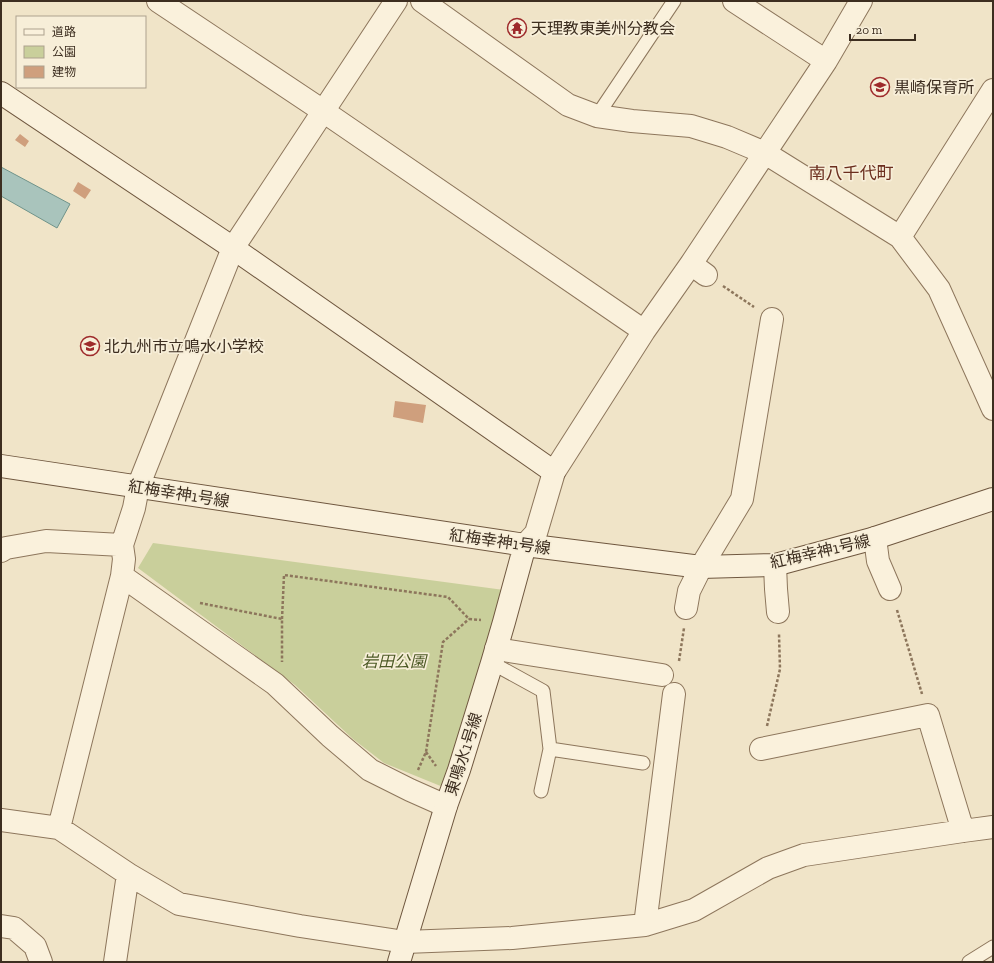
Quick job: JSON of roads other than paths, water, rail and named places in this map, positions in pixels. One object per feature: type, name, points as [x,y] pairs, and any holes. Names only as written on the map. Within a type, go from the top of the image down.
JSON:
[{"type":"street","points":[[158,1],[323,111],[644,331]]},
{"type":"street","points":[[59,828],[122,576],[124,559],[122,546],[134,508],[138,487],[233,248],[396,1]]},
{"type":"street","points":[[422,1],[568,105],[597,116],[632,121],[691,126],[727,137],[765,153],[900,237],[939,289],[993,409]]},
{"type":"street","points":[[734,1],[826,61]]},
{"type":"street","points":[[525,545],[536,533],[554,472],[644,331],[699,269],[765,153],[826,61],[861,1]]},
{"type":"street","points":[[900,237],[993,90]]},
{"type":"street","points":[[1,94],[233,248],[554,472]]},
{"type":"street","points":[[686,608],[690,591],[701,567],[742,499],[772,319]]},
{"type":"street","name":"紅梅幸神1号線","points":[[1,466],[525,545],[701,567],[775,565],[875,538],[993,499]]},
{"type":"street","points":[[875,538],[878,561],[890,589]]},
{"type":"street","points":[[1,551],[6,548],[46,541],[122,546]]},
{"type":"street","name":"東鳴水1号線","points":[[402,952],[446,806],[459,770],[494,656],[525,545]]},
{"type":"street","points":[[775,565],[778,612]]},
{"type":"street","points":[[122,576],[275,684],[330,736],[370,770],[446,806]]},
{"type":"street","points":[[494,656],[662,675]]},
{"type":"street","points":[[645,925],[674,694]]},
{"type":"street","points":[[761,749],[928,715],[963,831]]},
{"type":"street","points":[[1,820],[59,828],[128,874],[179,904],[300,926],[402,952],[512,938],[645,925],[694,910],[768,868],[804,854],[993,827]]},
{"type":"street","points":[[115,962],[128,874]]},
{"type":"street","points":[[1,926],[14,928],[35,946],[41,962]]},
{"type":"lane","points":[[597,116],[674,1]]},
{"type":"lane","points":[[494,656],[543,691],[550,749],[541,791]]},
{"type":"lane","points":[[550,749],[643,763]]},
{"type":"lane","points":[[969,962],[993,947]]},
{"type":"water","points":[[1,167],[70,204],[57,228],[1,196]]},
{"type":"place","name":"天理教東美州分教会","points":[[517,28]]},
{"type":"place","name":"黒崎保育所","points":[[880,87]]},
{"type":"place","name":"北九州市立鳴水小学校","points":[[90,346]]},
{"type":"district","name":"南八千代町","points":[[851,173]]},
{"type":"park label","name":"岩田公園","points":[[394,661]]}]
